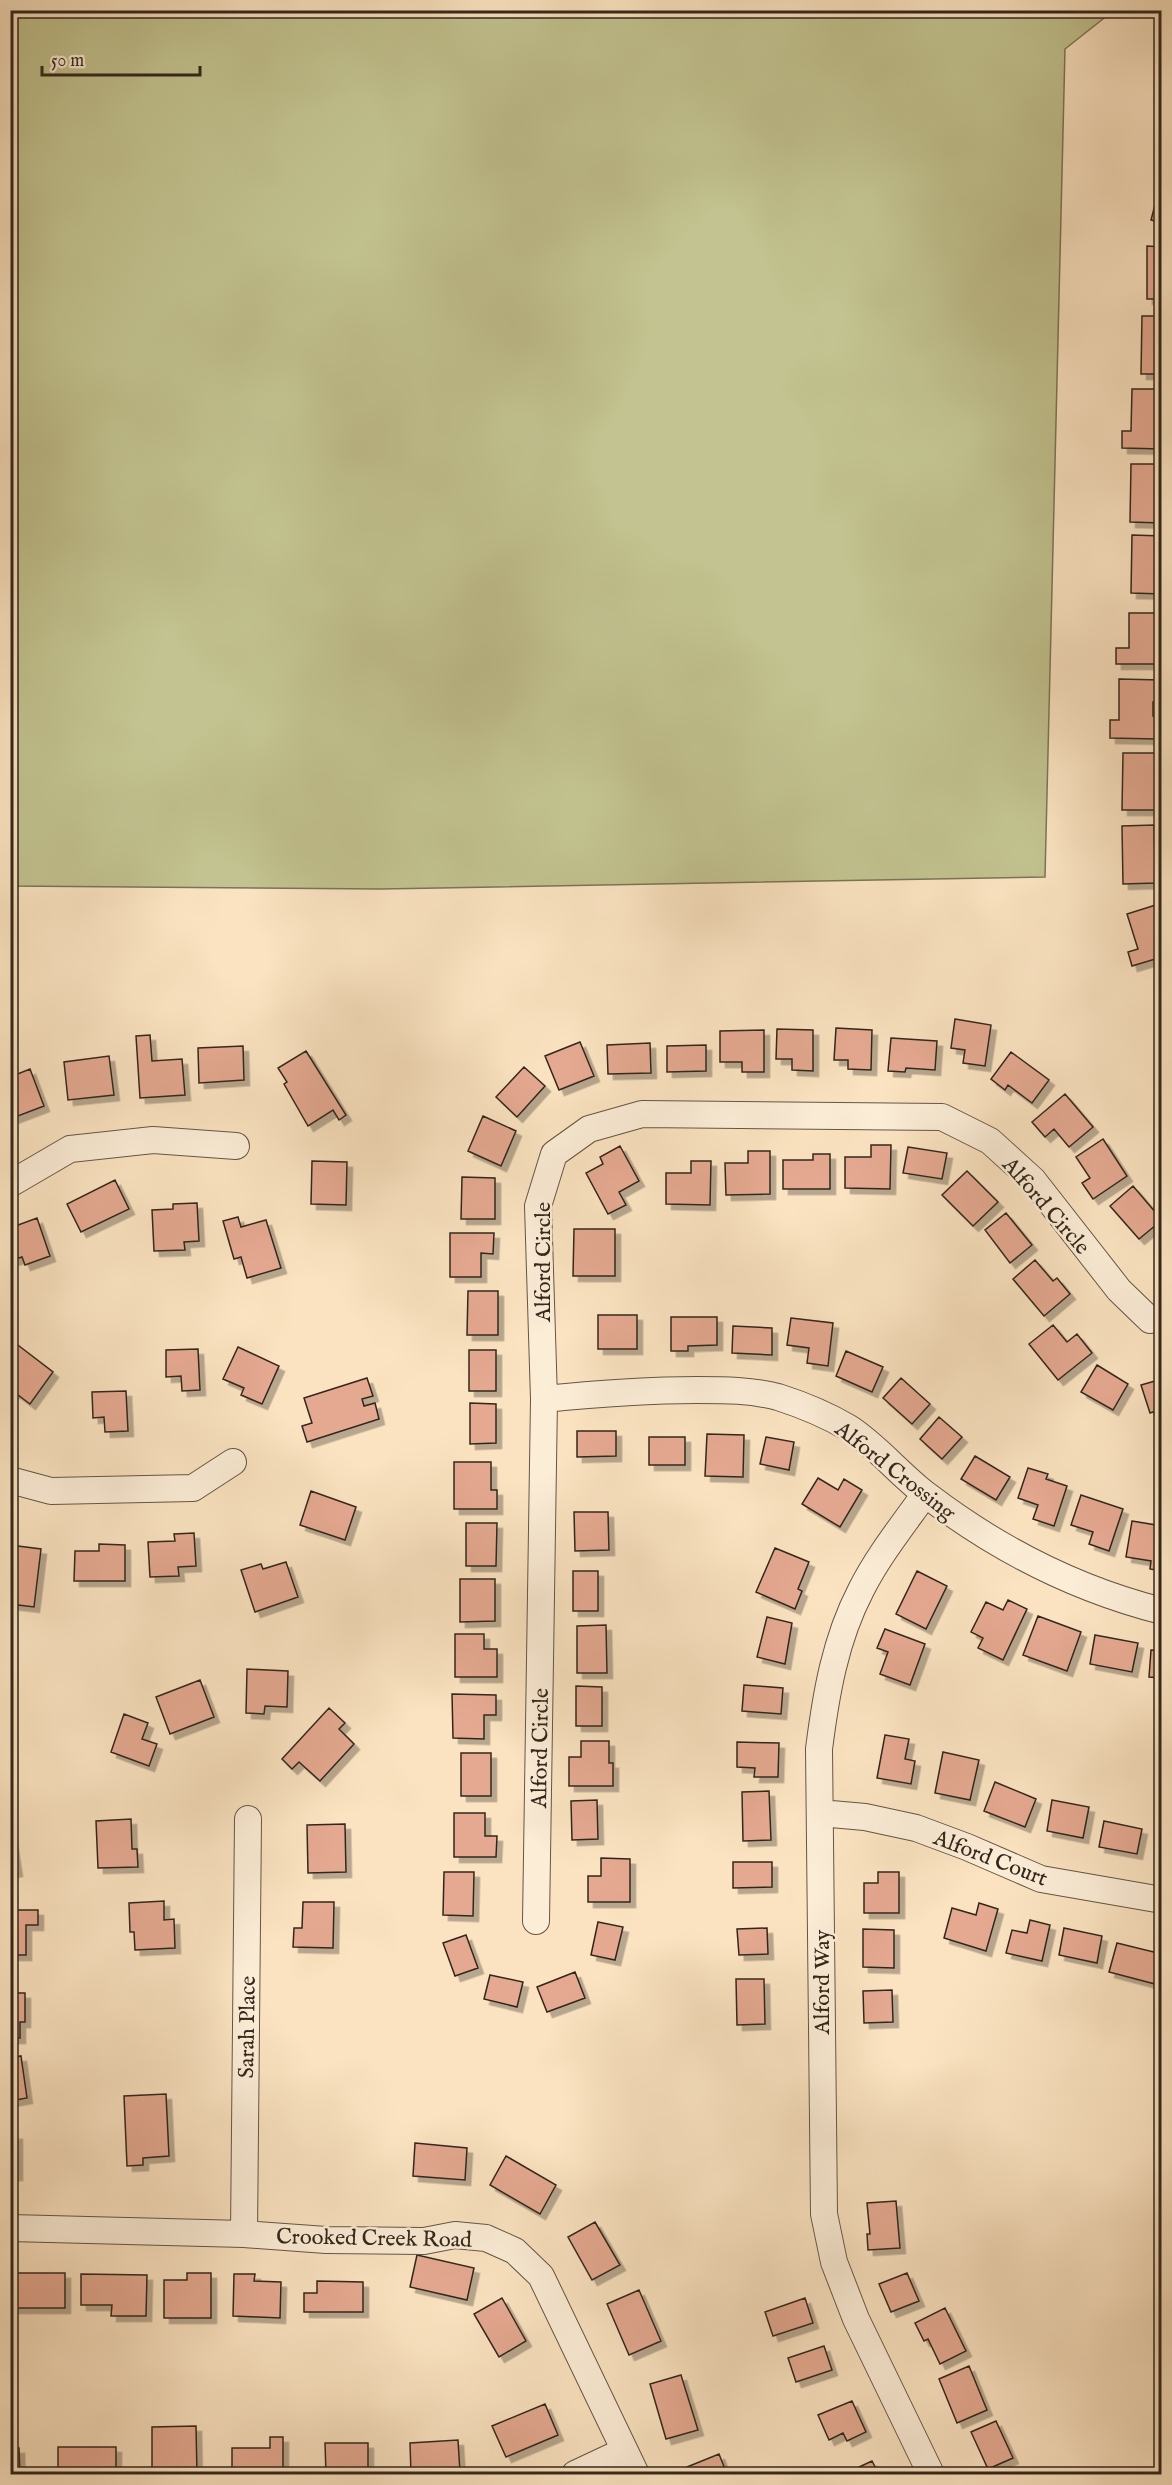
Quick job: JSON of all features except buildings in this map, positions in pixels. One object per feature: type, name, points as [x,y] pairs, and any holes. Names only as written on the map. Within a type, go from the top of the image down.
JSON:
[{"type":"street","name":"Alford Circle","points":[[536,1921],[544,1399],[538,1206],[554,1154],[589,1129],[642,1114],[942,1117],[990,1141],[1032,1180],[1119,1290],[1150,1320]]},
{"type":"street","points":[[10,1184],[70,1149],[153,1140],[236,1146]]},
{"type":"street","name":"Alford Crossing","points":[[544,1399],[637,1390],[736,1390],[776,1397],[812,1409],[850,1429],[925,1494],[973,1529],[1014,1554],[1124,1602],[1161,1611]]},
{"type":"street","points":[[10,1480],[51,1491],[193,1488],[233,1462]]},
{"type":"street","name":"Alford Way","points":[[925,1494],[861,1589],[841,1635],[825,1698],[819,1749],[824,2214],[834,2262],[856,2319],[931,2475]]},
{"type":"street","name":"Alford Court","points":[[820,1813],[865,1817],[916,1828],[968,1847],[1041,1879],[1161,1900]]},
{"type":"street","name":"Sarah Place","points":[[244,2234],[248,1819]]},
{"type":"street","name":"Crooked Creek Road","points":[[10,2228],[244,2234],[327,2240],[424,2241],[455,2235],[486,2238],[515,2251],[541,2276],[636,2475]]},
{"type":"street","points":[[575,2475],[624,2451]]},
{"type":"green space","points":[[11,10],[1113,11],[1065,49],[1045,877],[381,889],[11,886]]}]
